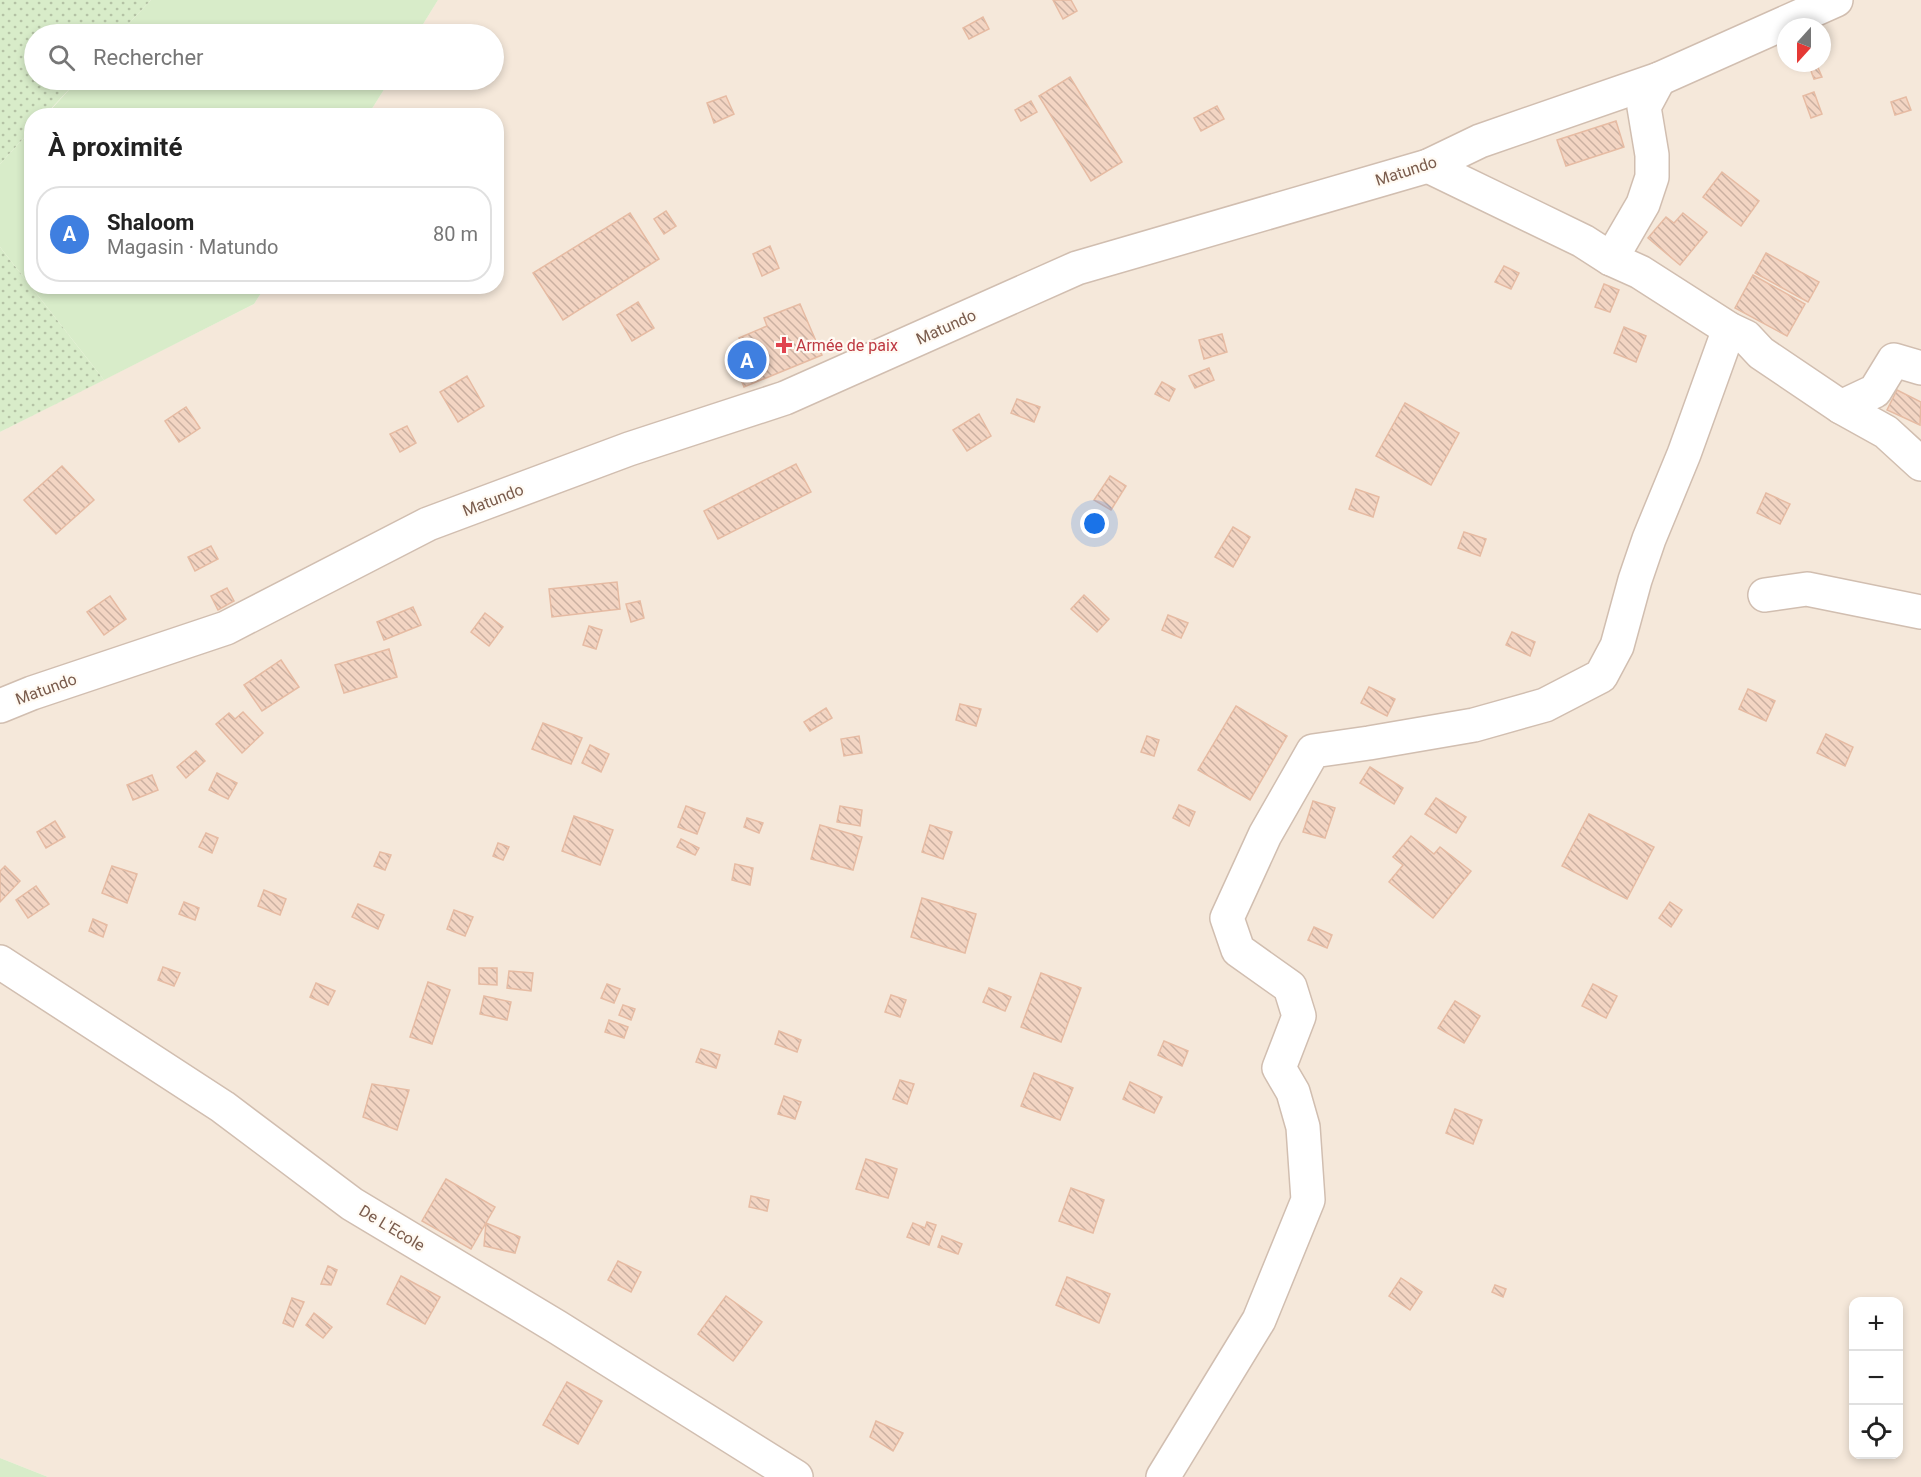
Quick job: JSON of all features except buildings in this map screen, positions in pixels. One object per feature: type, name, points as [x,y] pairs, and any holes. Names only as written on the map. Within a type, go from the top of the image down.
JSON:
[{"type":"street","name":"Matundo","points":[[0,706],[32,693],[226,628],[428,524],[629,449],[785,398],[1077,268],[1428,166],[1480,141],[1659,79],[1836,0]]},
{"type":"street","points":[[1611,260],[1643,204],[1652,177],[1652,155],[1644,107],[1659,79]]},
{"type":"street","points":[[1428,166],[1583,241],[1611,260],[1640,272],[1746,338],[1761,353],[1841,407],[1886,432],[1921,464]]},
{"type":"street","points":[[1163,1477],[1259,1320],[1308,1200],[1303,1127],[1293,1092],[1279,1068],[1299,1016],[1290,987],[1238,950],[1227,918],[1265,836],[1313,751],[1474,724],[1545,705],[1601,676],[1617,646],[1649,539],[1684,454],[1729,329]]},
{"type":"street","points":[[1841,407],[1875,391],[1894,360],[1921,368]]},
{"type":"street","points":[[1765,595],[1807,589],[1921,612]]},
{"type":"street","name":"De L'Ecole","points":[[0,962],[223,1107],[352,1204],[556,1327],[796,1477]]},
{"type":"shaded area","points":[[438,0],[1921,0],[1921,1477],[48,1477],[0,1458],[0,432],[254,304],[260,294],[504,294],[504,108],[372,108],[384,90],[504,90],[504,24],[423,24]]},
{"type":"green space","points":[[0,0],[151,0],[128,24],[24,24],[24,90],[69,90],[52,108],[24,108],[24,138],[0,164]]},
{"type":"green space","points":[[151,0],[438,0],[423,24],[128,24]]},
{"type":"green space","points":[[69,90],[384,90],[372,108],[52,108]]},
{"type":"green space","points":[[24,138],[24,278],[0,247],[0,164]]},
{"type":"green space","points":[[0,247],[24,278],[24,294],[37,294],[104,380],[0,432]]},
{"type":"green space","points":[[37,294],[260,294],[254,304],[104,380]]},
{"type":"green space","points":[[0,1458],[48,1477],[0,1477]]},
{"type":"place","name":"Armée de paix","points":[[784,345]]},
{"type":"place","name":"Shaloom","points":[[747,360]]}]
